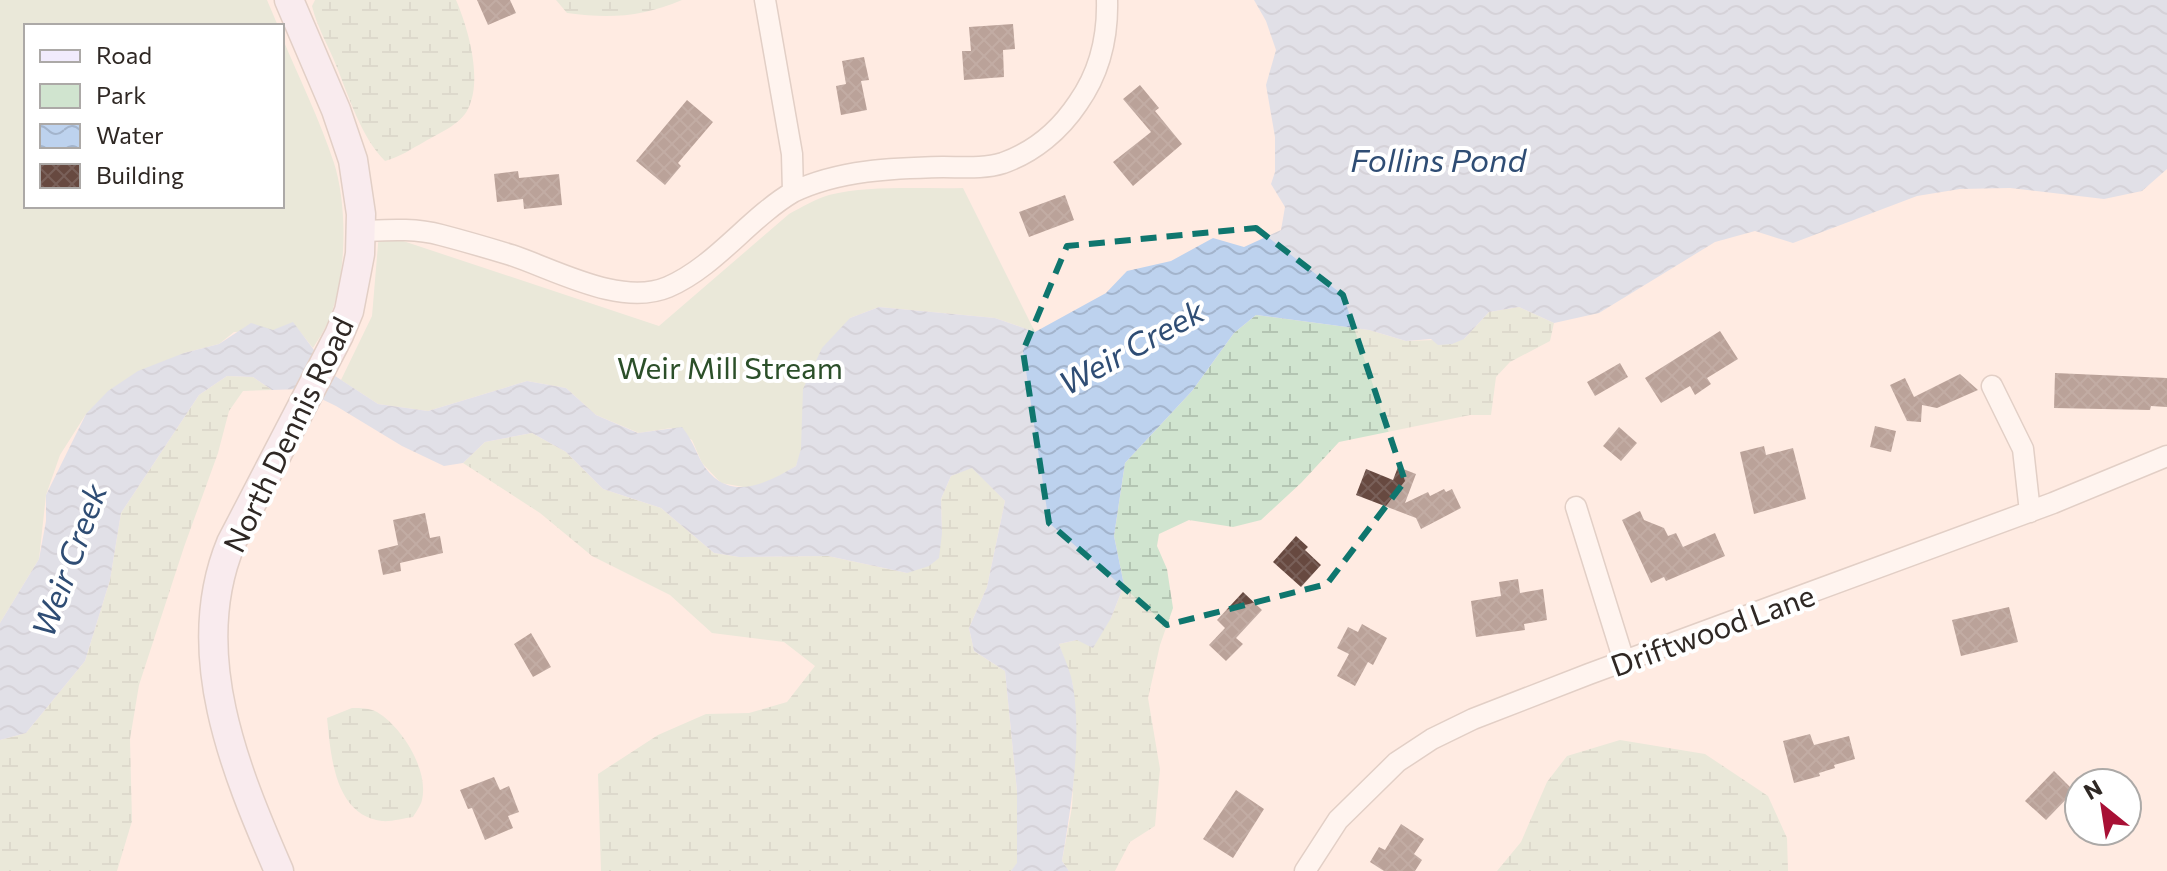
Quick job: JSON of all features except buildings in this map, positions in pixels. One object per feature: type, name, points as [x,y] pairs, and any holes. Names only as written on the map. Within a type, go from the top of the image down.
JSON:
[{"type":"main road","name":"North Dennis Road","points":[[279,871],[244,786],[224,726],[212,654],[216,601],[223,563],[349,311],[362,231],[357,186],[346,137],[289,0]]},
{"type":"street","points":[[765,0],[792,154],[793,192]]},
{"type":"street","points":[[362,231],[398,230],[439,235],[510,255],[599,287],[641,294],[659,291],[692,274],[759,215],[812,183],[856,173],[993,165],[1016,157],[1055,133],[1086,92],[1100,64],[1105,41],[1107,0]]},
{"type":"street","points":[[1992,386],[2023,449],[2030,512]]},
{"type":"street","name":"Driftwood Lane","points":[[1305,871],[1338,820],[1397,762],[1432,739],[1473,719],[2030,512],[2167,456]]},
{"type":"street","points":[[1576,507],[1624,661]]},
{"type":"highlighted area","points":[[1256,228],[1343,295],[1405,481],[1327,584],[1167,625],[1049,523],[1023,351],[1067,246]]},
{"type":"green space","points":[[0,0],[267,0],[277,24],[24,24],[24,208],[284,208],[284,42],[334,163],[342,200],[343,243],[334,305],[313,348],[293,323],[274,330],[234,332],[219,344],[184,353],[86,414],[60,455],[46,495],[39,559],[0,623]]},
{"type":"green space","points":[[315,0],[456,0],[469,39],[474,69],[472,97],[464,115],[442,132],[385,161],[356,116],[317,21],[312,6]]},
{"type":"green space","points":[[556,0],[682,0],[639,13],[597,16],[567,13]]},
{"type":"green space","name":"Weir Mill Stream","points":[[963,188],[1035,332],[995,318],[879,307],[850,318],[796,466],[771,481],[749,488],[721,483],[702,463],[692,440],[671,428],[639,433],[596,415],[566,388],[527,381],[428,411],[378,404],[341,380],[372,316],[379,233],[659,326],[789,214],[814,201],[829,195],[861,190]]},
{"type":"green space","points":[[1519,307],[1554,323],[1550,341],[1510,362],[1496,377],[1491,415],[1470,415],[1339,442],[1261,520],[1233,527],[1189,520],[1159,534],[1157,546],[1167,569],[1173,608],[1160,645],[1148,698],[1160,769],[1155,826],[1130,842],[1115,871],[1069,871],[1062,861],[1072,807],[1075,750],[1073,685],[1059,644],[1077,640],[1111,618],[1124,585],[1114,536],[1125,463],[1192,391],[1234,333],[1256,315],[1369,330],[1406,341],[1464,339],[1489,312]]},
{"type":"green space","points":[[227,376],[253,377],[272,390],[243,391],[229,411],[218,453],[139,685],[130,739],[132,821],[117,871],[0,871],[0,740],[26,733],[85,661],[110,580],[121,513],[199,395]]},
{"type":"green space","points":[[532,433],[566,452],[603,489],[661,508],[714,553],[739,557],[828,556],[907,573],[942,533],[941,499],[951,476],[972,467],[1005,501],[987,587],[969,628],[974,651],[1005,671],[1017,791],[1017,864],[1011,871],[601,871],[598,774],[658,735],[706,714],[749,713],[787,702],[815,666],[784,642],[712,633],[670,595],[592,556],[540,513],[463,463],[485,442]]},
{"type":"green space","points":[[352,708],[377,712],[396,728],[412,750],[423,788],[421,802],[413,817],[382,821],[354,808],[345,796],[334,765],[327,718]]},
{"type":"green space","points":[[1620,740],[1705,754],[1768,796],[1787,838],[1788,871],[1497,871],[1521,842],[1547,782],[1567,756]]},
{"type":"water","name":"Follins Pond","points":[[1254,0],[2167,0],[2167,169],[2142,191],[2104,199],[2010,188],[1960,189],[1917,196],[1793,243],[1755,231],[1715,242],[1599,313],[1554,323],[1519,307],[1489,312],[1464,339],[1452,344],[1438,345],[1431,339],[1406,341],[1369,330],[1256,315],[1234,333],[1192,391],[1125,463],[1114,536],[1124,585],[1111,618],[1093,648],[1077,640],[1059,644],[1073,686],[1076,729],[1074,774],[1062,861],[1069,871],[1011,871],[1017,863],[1017,791],[1005,671],[974,651],[969,628],[987,587],[1005,501],[972,468],[951,476],[941,499],[939,558],[929,566],[907,573],[828,556],[739,557],[714,553],[661,508],[603,489],[566,452],[532,433],[485,442],[463,463],[444,466],[301,389],[272,390],[253,377],[227,376],[199,395],[121,513],[110,580],[85,661],[26,733],[0,740],[0,623],[39,559],[46,521],[46,495],[86,414],[108,391],[138,371],[184,353],[219,344],[251,323],[273,330],[293,322],[332,374],[378,404],[428,411],[527,381],[566,388],[596,415],[638,433],[682,427],[701,461],[722,483],[746,487],[758,484],[796,466],[801,449],[803,389],[822,348],[850,318],[879,307],[995,318],[1035,332],[1106,293],[1127,271],[1171,261],[1213,238],[1244,247],[1281,230],[1285,207],[1271,184],[1275,172],[1275,137],[1266,85],[1276,50],[1266,21]]},
{"type":"water label","name":"Weir Creek","points":[[1131,346]]},
{"type":"water label","name":"Weir Creek","points":[[68,560]]}]
